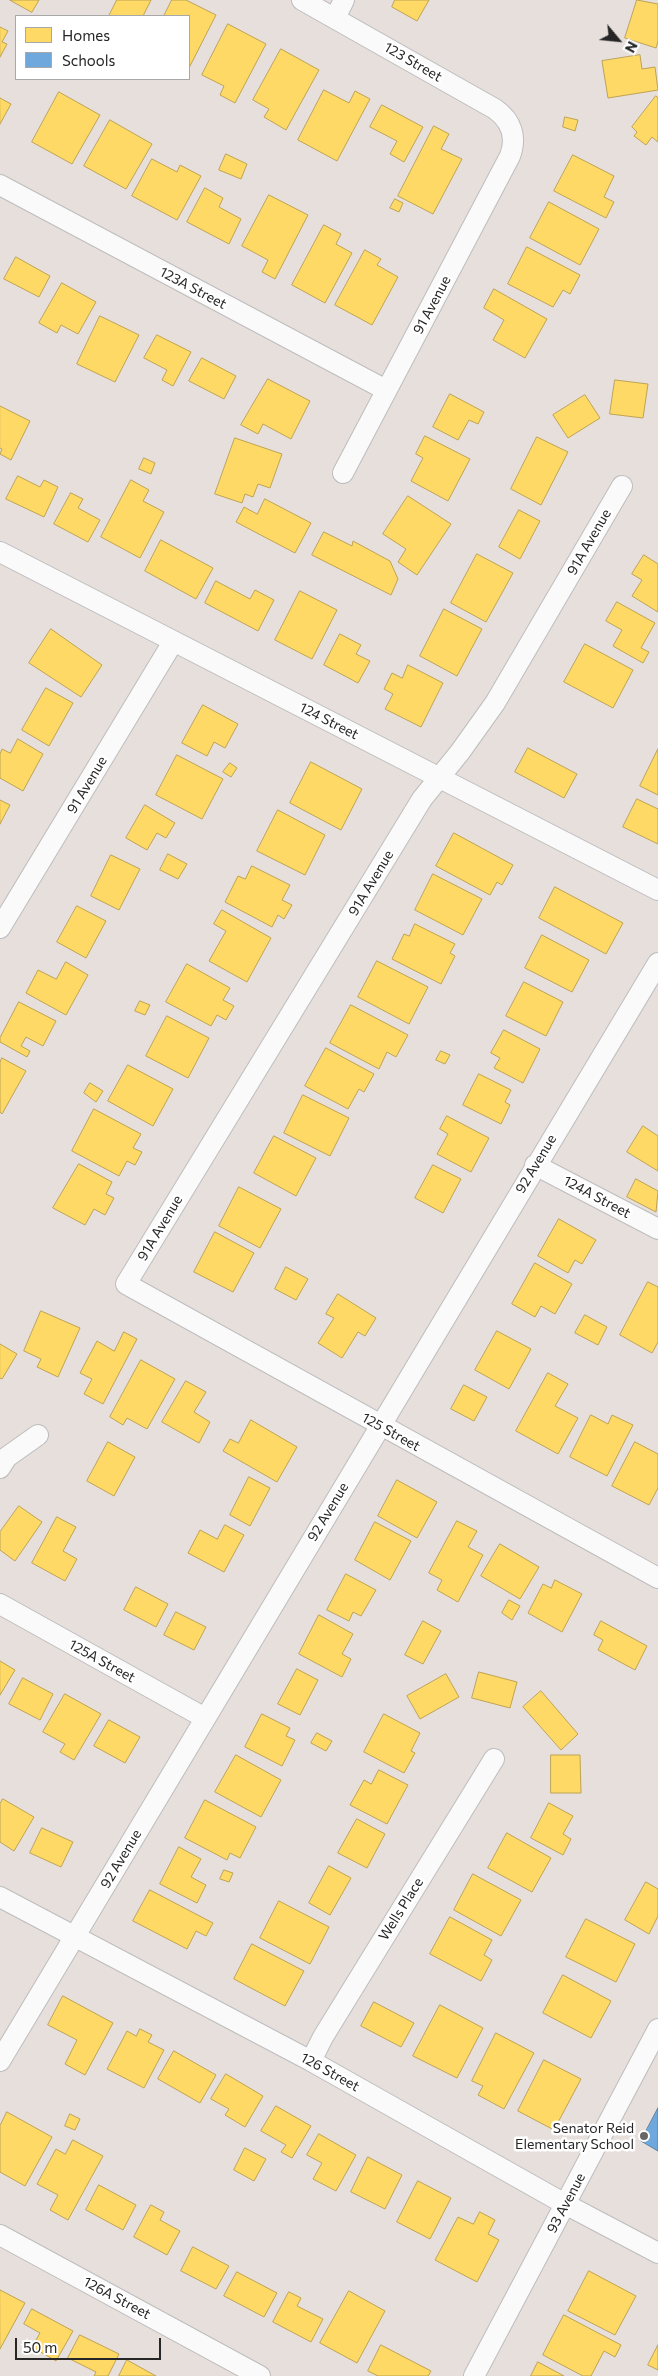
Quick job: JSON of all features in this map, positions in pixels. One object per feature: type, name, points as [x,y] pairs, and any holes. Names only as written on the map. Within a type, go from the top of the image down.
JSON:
[{"type":"street","name":"123 Street","points":[[302,0],[503,114],[514,135]]},
{"type":"street","points":[[335,18],[344,0]]},
{"type":"street","name":"91 Avenue","points":[[343,473],[510,156],[514,135]]},
{"type":"street","name":"123A Street","points":[[0,186],[386,390]]},
{"type":"street","name":"91A Avenue","points":[[126,1284],[422,799],[460,752],[495,703],[622,486]]},
{"type":"street","name":"124 Street","points":[[0,552],[658,890]]},
{"type":"street","name":"91 Avenue","points":[[0,928],[172,642]]},
{"type":"street","name":"92 Avenue","points":[[0,2061],[535,1165],[658,963]]},
{"type":"street","name":"124A Street","points":[[535,1165],[658,1229]]},
{"type":"street","name":"125 Street","points":[[126,1284],[658,1578]]},
{"type":"street","points":[[0,1468],[7,1458],[38,1435]]},
{"type":"street","name":"125A Street","points":[[0,1604],[205,1718]]},
{"type":"street","name":"Wells Place","points":[[311,2061],[323,2036],[494,1759]]},
{"type":"street","name":"126 Street","points":[[0,1897],[311,2061],[565,2204],[658,2252]]},
{"type":"street","name":"93 Avenue","points":[[474,2376],[658,2029]]},
{"type":"street","name":"126A Street","points":[[0,2235],[260,2376]]},
{"type":"building: Homes","points":[[10,0],[39,0],[32,12]]},
{"type":"building: Homes","points":[[117,0],[151,0],[144,15],[110,15]]},
{"type":"building: Homes","points":[[172,0],[186,0],[216,15],[190,66],[190,15],[164,15]]},
{"type":"building: Homes","points":[[395,0],[429,0],[417,21],[392,7]]},
{"type":"building: Homes","points":[[637,0],[658,4],[658,41],[656,48],[625,38]]},
{"type":"building: Homes","points":[[228,24],[266,44],[235,103],[220,95],[224,86],[202,75]]},
{"type":"building: Homes","points":[[0,27],[8,31],[2,42],[7,44],[0,57]]},
{"type":"building: Homes","points":[[281,49],[319,70],[286,130],[264,117],[269,109],[253,100]]},
{"type":"building: Homes","points":[[640,55],[642,69],[655,67],[658,90],[608,98],[602,61]]},
{"type":"building: Homes","points":[[324,90],[349,103],[355,91],[370,99],[337,161],[298,140]]},
{"type":"building: Homes","points":[[59,92],[100,115],[72,164],[32,142]]},
{"type":"building: Homes","points":[[656,96],[658,98],[658,142],[652,137],[646,145],[634,136],[637,132],[632,127]]},
{"type":"building: Homes","points":[[0,98],[11,104],[0,124]]},
{"type":"building: Homes","points":[[382,105],[423,127],[404,162],[390,154],[397,141],[370,127]]},
{"type":"building: Homes","points":[[565,117],[578,120],[575,131],[563,127]]},
{"type":"building: Homes","points":[[110,120],[152,144],[126,189],[84,166]]},
{"type":"building: Homes","points":[[434,126],[449,134],[441,149],[462,159],[433,214],[398,196]]},
{"type":"building: Homes","points":[[226,154],[247,164],[241,179],[219,170]]},
{"type":"building: Homes","points":[[573,155],[614,176],[604,197],[614,202],[606,218],[554,191]]},
{"type":"building: Homes","points":[[152,159],[177,172],[180,165],[201,176],[177,220],[132,196]]},
{"type":"building: Homes","points":[[205,188],[223,198],[219,207],[241,219],[229,244],[187,222]]},
{"type":"building: Homes","points":[[269,195],[308,215],[275,279],[262,272],[268,260],[242,246]]},
{"type":"building: Homes","points":[[395,199],[403,203],[399,212],[390,208]]},
{"type":"building: Homes","points":[[549,202],[599,229],[580,265],[530,238]]},
{"type":"building: Homes","points":[[324,225],[341,234],[336,244],[352,253],[325,303],[292,285]]},
{"type":"building: Homes","points":[[527,247],[580,275],[570,294],[563,290],[553,307],[508,284]]},
{"type":"building: Homes","points":[[365,250],[381,259],[377,265],[398,277],[372,325],[335,305]]},
{"type":"building: Homes","points":[[16,257],[50,276],[39,297],[4,279]]},
{"type":"building: Homes","points":[[62,283],[96,302],[78,334],[61,325],[57,333],[39,323]]},
{"type":"building: Homes","points":[[494,289],[547,319],[525,358],[493,340],[504,320],[484,308]]},
{"type":"building: Homes","points":[[100,316],[139,335],[115,382],[77,364]]},
{"type":"building: Homes","points":[[157,335],[191,352],[173,386],[162,380],[167,370],[144,358]]},
{"type":"building: Homes","points":[[202,358],[236,376],[224,399],[189,381]]},
{"type":"building: Homes","points":[[268,379],[310,401],[291,439],[263,424],[258,434],[241,425]]},
{"type":"building: Homes","points":[[615,380],[648,384],[643,418],[610,414]]},
{"type":"building: Homes","points":[[450,394],[484,412],[478,424],[469,420],[458,440],[433,427]]},
{"type":"building: Homes","points":[[585,395],[600,418],[568,438],[553,415]]},
{"type":"building: Homes","points":[[0,406],[30,421],[11,460],[0,454],[2,449],[0,448]]},
{"type":"building: Homes","points":[[425,436],[470,459],[448,501],[411,481],[423,458],[416,454]]},
{"type":"building: Homes","points":[[537,437],[568,452],[541,505],[511,489]]},
{"type":"building: Homes","points":[[235,438],[282,454],[270,488],[258,484],[253,497],[245,494],[242,503],[215,494]]},
{"type":"building: Homes","points":[[144,458],[155,463],[151,474],[139,469]]},
{"type":"building: Homes","points":[[18,476],[40,487],[44,480],[58,487],[44,517],[6,499]]},
{"type":"building: Homes","points":[[131,480],[149,490],[143,501],[164,512],[140,558],[101,537]]},
{"type":"building: Homes","points":[[71,493],[83,499],[78,508],[100,520],[88,542],[54,524]]},
{"type":"building: Homes","points":[[408,496],[451,524],[417,575],[398,562],[406,549],[383,534]]},
{"type":"building: Homes","points":[[265,499],[311,523],[295,553],[236,522],[244,507],[257,514]]},
{"type":"building: Homes","points":[[519,510],[540,521],[520,559],[499,547]]},
{"type":"building: Homes","points":[[324,532],[352,546],[353,541],[390,561],[398,579],[391,595],[312,555]]},
{"type":"building: Homes","points":[[161,540],[213,568],[196,599],[145,571]]},
{"type":"building: Homes","points":[[477,554],[513,573],[486,622],[451,603]]},
{"type":"building: Homes","points":[[644,555],[658,564],[658,612],[632,596],[642,580],[632,574]]},
{"type":"building: Homes","points":[[216,581],[250,599],[255,590],[274,600],[258,631],[205,603]]},
{"type":"building: Homes","points":[[300,591],[337,610],[312,659],[275,640]]},
{"type":"building: Homes","points":[[617,602],[655,623],[641,648],[649,652],[643,663],[613,646],[622,630],[606,621]]},
{"type":"building: Homes","points":[[444,609],[482,629],[457,676],[420,656]]},
{"type":"building: Homes","points":[[51,629],[102,665],[81,697],[29,663]]},
{"type":"building: Homes","points":[[340,634],[361,645],[356,654],[370,661],[358,683],[324,665]]},
{"type":"building: Homes","points":[[585,644],[633,670],[613,708],[564,682]]},
{"type":"building: Homes","points":[[408,665],[443,683],[421,727],[385,709],[393,694],[384,689],[392,673],[402,678]]},
{"type":"building: Homes","points":[[46,688],[73,703],[49,746],[22,730]]},
{"type":"building: Homes","points":[[203,705],[238,724],[225,748],[214,742],[207,756],[182,743]]},
{"type":"building: Homes","points":[[18,739],[43,754],[23,791],[0,778],[0,754],[2,749],[10,753]]},
{"type":"building: Homes","points":[[528,748],[577,774],[564,798],[515,772]]},
{"type":"building: Homes","points":[[658,749],[658,795],[640,786]]},
{"type":"building: Homes","points":[[177,755],[223,779],[202,819],[156,795]]},
{"type":"building: Homes","points":[[311,762],[362,789],[341,830],[290,803]]},
{"type":"building: Homes","points":[[230,763],[237,768],[231,777],[223,772]]},
{"type":"building: Homes","points":[[637,799],[658,809],[658,844],[623,827]]},
{"type":"building: Homes","points":[[0,800],[10,805],[0,824]]},
{"type":"building: Homes","points":[[145,805],[175,823],[166,838],[157,833],[147,850],[126,838]]},
{"type":"building: Homes","points":[[278,810],[325,835],[305,875],[257,851]]},
{"type":"building: Homes","points":[[454,833],[513,865],[502,885],[497,882],[490,895],[436,866]]},
{"type":"building: Homes","points":[[168,854],[187,864],[178,879],[160,870]]},
{"type":"building: Homes","points":[[111,855],[140,869],[119,910],[91,896]]},
{"type":"building: Homes","points":[[252,866],[290,885],[282,900],[292,905],[284,919],[278,915],[272,927],[225,902],[238,876],[245,879]]},
{"type":"building: Homes","points":[[433,874],[482,899],[463,935],[415,910]]},
{"type":"building: Homes","points":[[555,887],[623,923],[606,954],[539,918]]},
{"type":"building: Homes","points":[[77,906],[106,921],[86,958],[57,942]]},
{"type":"building: Homes","points":[[222,910],[271,938],[247,982],[209,961],[226,931],[214,924]]},
{"type":"building: Homes","points":[[415,924],[455,944],[450,953],[455,956],[441,984],[392,959],[404,934],[409,936]]},
{"type":"building: Homes","points":[[542,935],[589,960],[572,992],[525,968]]},
{"type":"building: Homes","points":[[377,961],[428,987],[409,1024],[358,997]]},
{"type":"building: Homes","points":[[66,962],[88,975],[66,1015],[26,993],[38,970],[56,979]]},
{"type":"building: Homes","points":[[187,964],[230,988],[223,1000],[234,1006],[226,1020],[217,1015],[211,1026],[166,1002]]},
{"type":"building: Homes","points":[[524,982],[563,1002],[546,1036],[506,1016]]},
{"type":"building: Homes","points":[[140,1001],[150,1005],[145,1015],[135,1011]]},
{"type":"building: Homes","points":[[19,1002],[56,1021],[43,1046],[26,1037],[21,1046],[30,1051],[27,1057],[0,1042],[0,1038]]},
{"type":"building: Homes","points":[[351,1005],[408,1035],[396,1057],[387,1052],[379,1069],[330,1043]]},
{"type":"building: Homes","points":[[167,1016],[209,1038],[188,1078],[146,1056]]},
{"type":"building: Homes","points":[[504,1030],[540,1049],[523,1083],[494,1068],[500,1058],[491,1053]]},
{"type":"building: Homes","points":[[326,1048],[374,1074],[364,1092],[359,1089],[348,1109],[305,1086]]},
{"type":"building: Homes","points":[[441,1051],[450,1055],[445,1064],[436,1060]]},
{"type":"building: Homes","points":[[2,1058],[26,1071],[2,1114],[0,1112],[0,1063]]},
{"type":"building: Homes","points":[[128,1065],[173,1089],[153,1126],[108,1101]]},
{"type":"building: Homes","points":[[479,1074],[511,1090],[505,1102],[510,1105],[501,1124],[463,1105]]},
{"type":"building: Homes","points":[[90,1083],[103,1091],[96,1102],[84,1093]]},
{"type":"building: Homes","points":[[303,1095],[349,1118],[330,1156],[284,1133]]},
{"type":"building: Homes","points":[[94,1109],[141,1134],[133,1148],[142,1152],[135,1165],[127,1161],[119,1176],[72,1151]]},
{"type":"building: Homes","points":[[447,1116],[489,1138],[471,1172],[437,1154],[448,1134],[440,1129]]},
{"type":"building: Homes","points":[[643,1126],[658,1136],[658,1171],[627,1152]]},
{"type":"building: Homes","points":[[274,1136],[316,1158],[296,1196],[254,1173]]},
{"type":"building: Homes","points":[[79,1164],[112,1182],[106,1194],[114,1198],[105,1215],[94,1209],[85,1225],[53,1208]]},
{"type":"building: Homes","points":[[433,1165],[461,1179],[443,1213],[415,1198]]},
{"type":"building: Homes","points":[[636,1179],[658,1191],[656,1212],[627,1197]]},
{"type":"building: Homes","points":[[239,1187],[281,1209],[260,1248],[219,1226]]},
{"type":"building: Homes","points":[[559,1219],[596,1240],[582,1264],[575,1260],[568,1273],[538,1256]]},
{"type":"building: Homes","points":[[215,1232],[254,1253],[233,1292],[194,1272]]},
{"type":"building: Homes","points":[[535,1263],[572,1284],[555,1314],[541,1306],[535,1317],[512,1304]]},
{"type":"building: Homes","points":[[286,1267],[308,1279],[296,1300],[275,1289]]},
{"type":"building: Homes","points":[[648,1282],[658,1287],[658,1342],[652,1353],[620,1335]]},
{"type":"building: Homes","points":[[338,1294],[376,1318],[365,1336],[358,1332],[342,1358],[318,1343],[334,1318],[326,1314]]},
{"type":"building: Homes","points":[[41,1311],[80,1328],[58,1377],[37,1367],[41,1359],[24,1351]]},
{"type":"building: Homes","points":[[585,1315],[607,1327],[598,1345],[575,1333]]},
{"type":"building: Homes","points":[[497,1331],[531,1349],[509,1389],[475,1370]]},
{"type":"building: Homes","points":[[124,1332],[137,1339],[103,1404],[84,1394],[92,1379],[80,1373],[97,1341],[114,1351]]},
{"type":"building: Homes","points":[[0,1344],[17,1354],[2,1379],[0,1378]]},
{"type":"building: Homes","points":[[141,1360],[175,1379],[147,1429],[127,1418],[123,1425],[110,1417]]},
{"type":"building: Homes","points":[[548,1373],[568,1384],[555,1406],[578,1418],[558,1454],[516,1431]]},
{"type":"building: Homes","points":[[186,1381],[206,1392],[194,1412],[210,1422],[199,1443],[162,1422]]},
{"type":"building: Homes","points":[[464,1385],[487,1397],[474,1421],[451,1409]]},
{"type":"building: Homes","points":[[591,1415],[608,1424],[612,1415],[633,1425],[607,1476],[570,1457]]},
{"type":"building: Homes","points":[[251,1420],[297,1447],[277,1482],[223,1451],[230,1439],[238,1443]]},
{"type":"building: Homes","points":[[108,1442],[135,1457],[114,1496],[87,1481]]},
{"type":"building: Homes","points":[[635,1442],[658,1454],[658,1488],[649,1505],[612,1486]]},
{"type":"building: Homes","points":[[249,1477],[270,1488],[250,1526],[230,1515]]},
{"type":"building: Homes","points":[[397,1480],[437,1502],[417,1538],[378,1516]]},
{"type":"building: Homes","points":[[19,1506],[42,1522],[15,1561],[0,1550],[0,1532]]},
{"type":"building: Homes","points":[[57,1517],[76,1527],[63,1551],[77,1559],[65,1581],[32,1563]]},
{"type":"building: Homes","points":[[457,1521],[477,1531],[468,1547],[483,1555],[458,1602],[437,1590],[442,1580],[429,1573]]},
{"type":"building: Homes","points":[[375,1522],[411,1541],[390,1580],[355,1560]]},
{"type":"building: Homes","points":[[225,1525],[244,1535],[224,1572],[188,1553],[200,1530],[217,1539]]},
{"type":"building: Homes","points":[[500,1544],[539,1567],[520,1599],[481,1576]]},
{"type":"building: Homes","points":[[346,1574],[376,1590],[361,1616],[353,1612],[349,1621],[327,1610]]},
{"type":"building: Homes","points":[[555,1580],[582,1594],[562,1632],[528,1613],[543,1584],[551,1588]]},
{"type":"building: Homes","points":[[136,1587],[168,1604],[156,1627],[124,1610]]},
{"type":"building: Homes","points":[[509,1600],[520,1606],[512,1620],[502,1613]]},
{"type":"building: Homes","points":[[176,1612],[206,1627],[194,1650],[164,1635]]},
{"type":"building: Homes","points":[[319,1615],[353,1634],[342,1654],[351,1659],[342,1677],[299,1654]]},
{"type":"building: Homes","points":[[423,1621],[441,1631],[423,1664],[405,1655]]},
{"type":"building: Homes","points":[[601,1621],[647,1646],[635,1670],[598,1650],[603,1640],[594,1635]]},
{"type":"building: Homes","points":[[0,1661],[15,1670],[0,1695]]},
{"type":"building: Homes","points":[[297,1669],[318,1680],[300,1715],[278,1704]]},
{"type":"building: Homes","points":[[479,1672],[517,1682],[510,1708],[472,1698]]},
{"type":"building: Homes","points":[[446,1674],[459,1697],[420,1719],[407,1696]]},
{"type":"building: Homes","points":[[23,1678],[53,1694],[40,1720],[9,1704]]},
{"type":"building: Homes","points":[[541,1691],[578,1734],[561,1750],[523,1707]]},
{"type":"building: Homes","points":[[65,1694],[101,1714],[74,1760],[60,1752],[65,1744],[43,1732]]},
{"type":"building: Homes","points":[[262,1714],[290,1728],[286,1736],[295,1740],[282,1766],[245,1747]]},
{"type":"building: Homes","points":[[384,1714],[420,1733],[411,1751],[415,1753],[404,1773],[364,1752]]},
{"type":"building: Homes","points":[[109,1720],[140,1737],[125,1763],[94,1746]]},
{"type":"building: Homes","points":[[317,1733],[332,1741],[326,1751],[311,1743]]},
{"type":"building: Homes","points":[[236,1755],[281,1780],[261,1817],[215,1792]]},
{"type":"building: Homes","points":[[551,1755],[580,1755],[581,1793],[551,1793]]},
{"type":"building: Homes","points":[[379,1770],[408,1785],[387,1824],[350,1805],[364,1780],[371,1784]]},
{"type":"building: Homes","points":[[3,1799],[34,1817],[14,1851],[0,1842],[0,1804]]},
{"type":"building: Homes","points":[[205,1800],[256,1827],[240,1858],[230,1853],[227,1860],[185,1838]]},
{"type":"building: Homes","points":[[549,1803],[573,1816],[563,1834],[571,1839],[563,1855],[531,1838]]},
{"type":"building: Homes","points":[[357,1819],[385,1834],[367,1868],[338,1853]]},
{"type":"building: Homes","points":[[42,1828],[73,1842],[61,1867],[30,1853]]},
{"type":"building: Homes","points":[[507,1833],[551,1858],[532,1892],[488,1868]]},
{"type":"building: Homes","points":[[179,1847],[201,1859],[191,1877],[206,1885],[197,1903],[160,1884]]},
{"type":"building: Homes","points":[[329,1866],[351,1878],[330,1915],[309,1903]]},
{"type":"building: Homes","points":[[224,1870],[233,1873],[229,1882],[220,1879]]},
{"type":"building: Homes","points":[[473,1874],[521,1900],[501,1936],[454,1910]]},
{"type":"building: Homes","points":[[646,1882],[658,1889],[658,1916],[649,1934],[625,1920]]},
{"type":"building: Homes","points":[[150,1890],[213,1923],[206,1936],[196,1931],[187,1949],[133,1921]]},
{"type":"building: Homes","points":[[279,1901],[329,1927],[310,1964],[260,1938]]},
{"type":"building: Homes","points":[[450,1917],[492,1940],[484,1955],[492,1960],[481,1981],[430,1954]]},
{"type":"building: Homes","points":[[586,1919],[635,1944],[616,1982],[566,1957]]},
{"type":"building: Homes","points":[[252,1944],[304,1971],[285,2006],[234,1979]]},
{"type":"building: Homes","points":[[563,1975],[611,2001],[591,2038],[543,2013]]},
{"type":"building: Homes","points":[[63,1996],[113,2023],[85,2075],[65,2064],[77,2040],[48,2025]]},
{"type":"building: Homes","points":[[374,2002],[414,2023],[401,2047],[361,2026]]},
{"type":"building: Homes","points":[[440,2005],[483,2028],[457,2078],[413,2056]]},
{"type":"building: Homes","points":[[140,2029],[152,2035],[148,2042],[164,2050],[144,2088],[107,2069],[127,2031],[136,2036]]},
{"type":"building: Homes","points":[[496,2033],[534,2053],[504,2109],[478,2095],[483,2086],[472,2081]]},
{"type":"building: Homes","points":[[174,2051],[216,2075],[200,2103],[158,2079]]},
{"type":"building: Homes","points":[[544,2060],[581,2079],[554,2130],[518,2111]]},
{"type":"building: Homes","points":[[226,2074],[263,2096],[245,2127],[225,2115],[229,2109],[211,2099]]},
{"type":"building: Homes","points":[[276,2106],[311,2126],[292,2158],[281,2152],[286,2145],[261,2131]]},
{"type":"building: Homes","points":[[7,2112],[52,2137],[25,2186],[0,2172],[0,2126]]},
{"type":"building: Homes","points":[[70,2114],[80,2119],[75,2130],[65,2126]]},
{"type":"building: Homes","points":[[319,2134],[356,2155],[336,2191],[313,2179],[322,2163],[307,2155]]},
{"type":"building: Homes","points":[[73,2140],[103,2156],[68,2220],[50,2210],[58,2195],[37,2184],[56,2149],[65,2154]]},
{"type":"building: Homes","points":[[245,2148],[266,2159],[254,2181],[234,2170]]},
{"type":"building: Homes","points":[[368,2157],[402,2175],[385,2209],[351,2192]]},
{"type":"building: Homes","points":[[418,2181],[451,2198],[430,2239],[397,2222]]},
{"type":"building: Homes","points":[[99,2185],[136,2205],[123,2230],[86,2210]]},
{"type":"building: Homes","points":[[151,2205],[164,2212],[160,2220],[180,2231],[167,2255],[134,2237]]},
{"type":"building: Homes","points":[[480,2212],[495,2220],[488,2234],[499,2240],[477,2282],[435,2260],[458,2217],[473,2224]]},
{"type":"building: Homes","points":[[193,2247],[229,2266],[216,2289],[181,2271]]},
{"type":"building: Homes","points":[[589,2271],[636,2296],[615,2335],[568,2311]]},
{"type":"building: Homes","points":[[237,2272],[277,2293],[264,2317],[224,2296]]},
{"type":"building: Homes","points":[[0,2290],[25,2303],[0,2349]]},
{"type":"building: Homes","points":[[349,2291],[385,2311],[357,2363],[320,2343]]},
{"type":"building: Homes","points":[[289,2292],[301,2298],[297,2306],[323,2319],[311,2342],[273,2322]]},
{"type":"building: Homes","points":[[32,2309],[73,2331],[56,2361],[32,2347],[40,2333],[24,2324]]},
{"type":"building: Homes","points":[[564,2315],[621,2345],[615,2357],[604,2351],[591,2376],[583,2376],[543,2355]]},
{"type":"building: Homes","points":[[80,2335],[119,2354],[108,2376],[94,2376],[96,2372],[68,2358]]},
{"type":"building: Homes","points":[[381,2345],[431,2371],[428,2376],[378,2376],[368,2371]]},
{"type":"building: Homes","points":[[658,2345],[658,2370],[648,2365]]},
{"type":"building: Homes","points":[[127,2360],[156,2376],[119,2376]]},
{"type":"building: Homes","points":[[538,2362],[564,2376],[531,2376]]},
{"type":"building: Schools","points":[[658,2108],[658,2151],[641,2141]]},
{"type":"place","name":"Senator Reid Elementary School","points":[[644,2136]]}]
